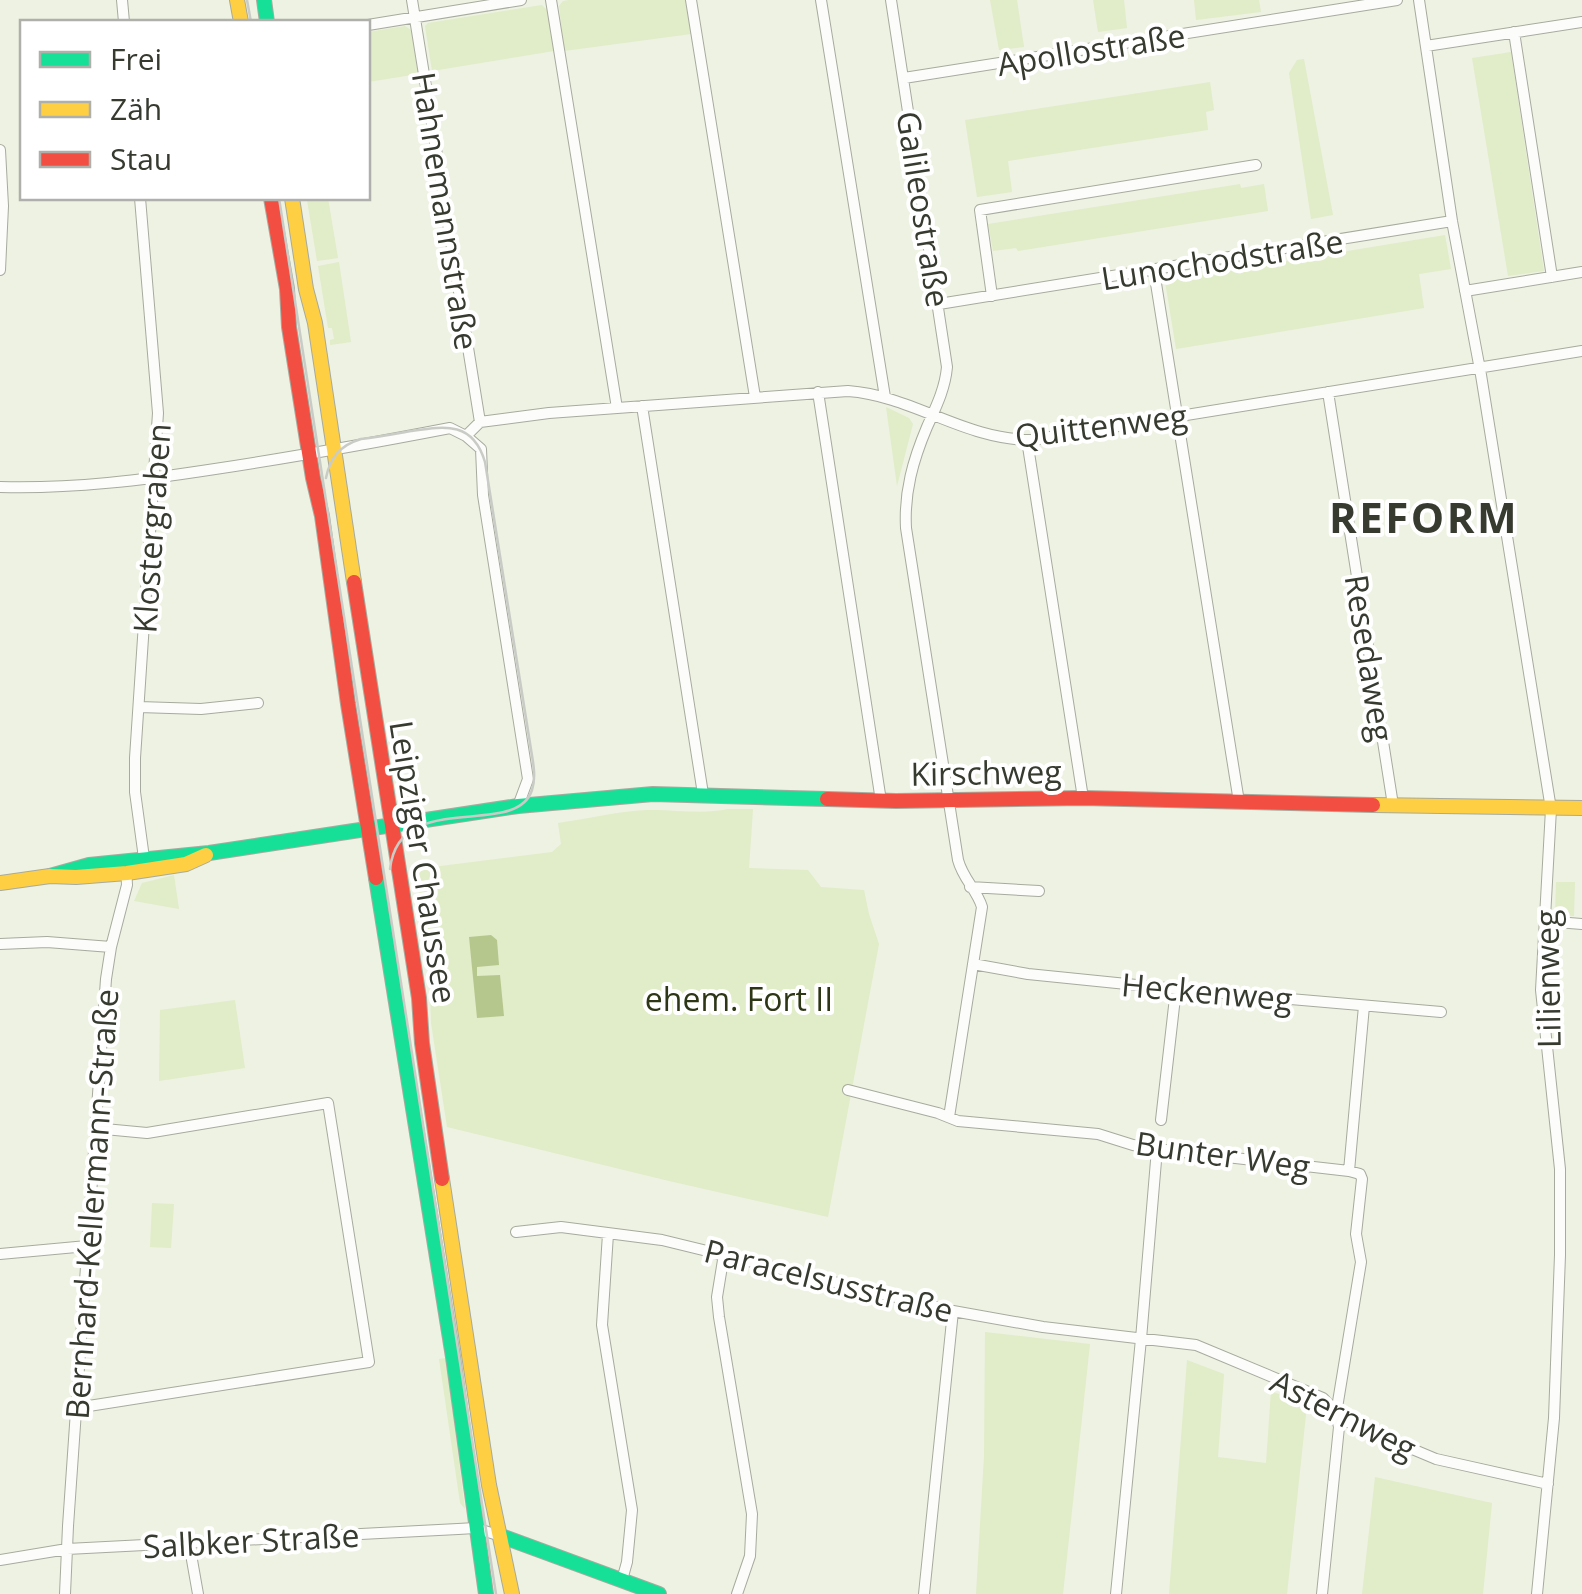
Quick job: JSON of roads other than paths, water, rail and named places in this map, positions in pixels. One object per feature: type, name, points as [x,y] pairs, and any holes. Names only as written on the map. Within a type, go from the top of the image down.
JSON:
[{"type":"main road","name":"Leipziger Chaussee","points":[[271,200],[287,289],[288,327],[322,516],[368,830],[429,1200],[486,1594]]},
{"type":"main road","name":"Leipziger Chaussee","points":[[292,200],[393,827],[433,1121],[490,1486],[512,1594]]},
{"type":"main road","name":"Kirschweg","points":[[210,854],[518,806],[627,795],[881,800],[1084,798],[1582,808]]},
{"type":"main road","points":[[126,867],[144,858],[210,854]]},
{"type":"main road","points":[[0,883],[50,876],[76,877],[126,867],[186,864],[210,854]]},
{"type":"main road","points":[[501,1536],[658,1594]]},
{"type":"street","name":"Hahnemannstraße","points":[[412,0],[480,422]]},
{"type":"street","points":[[370,25],[521,0]]},
{"type":"street","points":[[551,0],[618,408]]},
{"type":"street","points":[[691,0],[755,397]]},
{"type":"street","points":[[821,0],[885,397]]},
{"type":"street","name":"Galileostraße","points":[[892,0],[947,367],[943,390],[912,468],[905,516],[959,866],[982,908],[949,1117]]},
{"type":"street","name":"Apollostraße","points":[[904,78],[1397,0]]},
{"type":"street","name":"Lilienweg","points":[[1419,0],[1452,221],[1480,368],[1551,809],[1540,990],[1558,1141],[1560,1197],[1555,1395],[1537,1594]]},
{"type":"street","points":[[1426,46],[1582,22]]},
{"type":"street","points":[[1514,32],[1552,277]]},
{"type":"street","points":[[0,150],[0,267]]},
{"type":"street","points":[[992,296],[980,210],[1256,165]]},
{"type":"street","name":"Klostergraben","points":[[140,200],[158,407],[135,792],[144,858]]},
{"type":"street","name":"Lunochodstraße","points":[[939,304],[1452,221]]},
{"type":"street","points":[[1154,271],[1238,802]]},
{"type":"street","points":[[1465,290],[1582,272]]},
{"type":"street","name":"Quittenweg","points":[[480,422],[848,391],[885,397],[980,434],[1027,440],[1582,351]]},
{"type":"street","points":[[818,392],[881,800]]},
{"type":"street","name":"Resedaweg","points":[[1328,392],[1394,805]]},
{"type":"street","points":[[642,406],[703,794]]},
{"type":"street","points":[[466,436],[480,422]]},
{"type":"street","points":[[0,487],[155,478],[450,428],[466,436],[481,449],[483,495],[528,779],[518,806]]},
{"type":"street","points":[[1027,440],[1084,798]]},
{"type":"street","points":[[139,707],[201,709],[258,703]]},
{"type":"street","name":"Bernhard-Kellermann-Straße","points":[[65,1594],[106,979],[127,885],[126,867]]},
{"type":"street","points":[[970,887],[1039,891]]},
{"type":"street","points":[[1544,921],[1582,924]]},
{"type":"street","points":[[0,944],[47,942],[111,947]]},
{"type":"street","name":"Heckenweg","points":[[973,964],[1176,989],[1441,1012]]},
{"type":"street","points":[[1161,1120],[1176,989]]},
{"type":"street","points":[[1349,1171],[1364,1006]]},
{"type":"street","name":"Bunter Weg","points":[[848,1090],[958,1121],[1098,1134],[1157,1149],[1358,1173],[1362,1180],[1356,1234],[1361,1262],[1336,1414]]},
{"type":"street","points":[[76,1408],[369,1362],[328,1103],[147,1133],[94,1128]]},
{"type":"street","points":[[1116,1594],[1157,1149]]},
{"type":"street","name":"Paracelsusstraße","points":[[516,1232],[561,1227],[662,1240],[952,1312],[1142,1339]]},
{"type":"street","points":[[608,1234],[601,1318],[632,1510],[622,1580]]},
{"type":"street","points":[[0,1254],[86,1246]]},
{"type":"street","points":[[724,1254],[718,1317],[752,1514],[750,1556],[737,1594]]},
{"type":"street","points":[[924,1594],[952,1312]]},
{"type":"street","name":"Asternweg","points":[[1142,1339],[1196,1345],[1323,1398],[1351,1424],[1436,1459],[1548,1484]]},
{"type":"street","points":[[1322,1594],[1339,1426],[1336,1414]]},
{"type":"street","name":"Salbker Straße","points":[[0,1560],[66,1549],[476,1528],[501,1536]]},
{"type":"street","points":[[189,1543],[198,1594]]},
{"type":"tram line","points":[[247,0],[251,20]]},
{"type":"tram line","points":[[279,200],[496,1594]]},
{"type":"tram line","points":[[326,478],[334,458],[354,442],[435,428],[465,433],[480,449],[485,462],[533,761],[532,790],[522,804],[504,812],[435,821],[414,829],[398,844],[390,869]]},
{"type":"district","name":"REFORM","points":[[1424,516]]},
{"type":"park label","name":"ehem. Fort II","points":[[739,998]]}]
